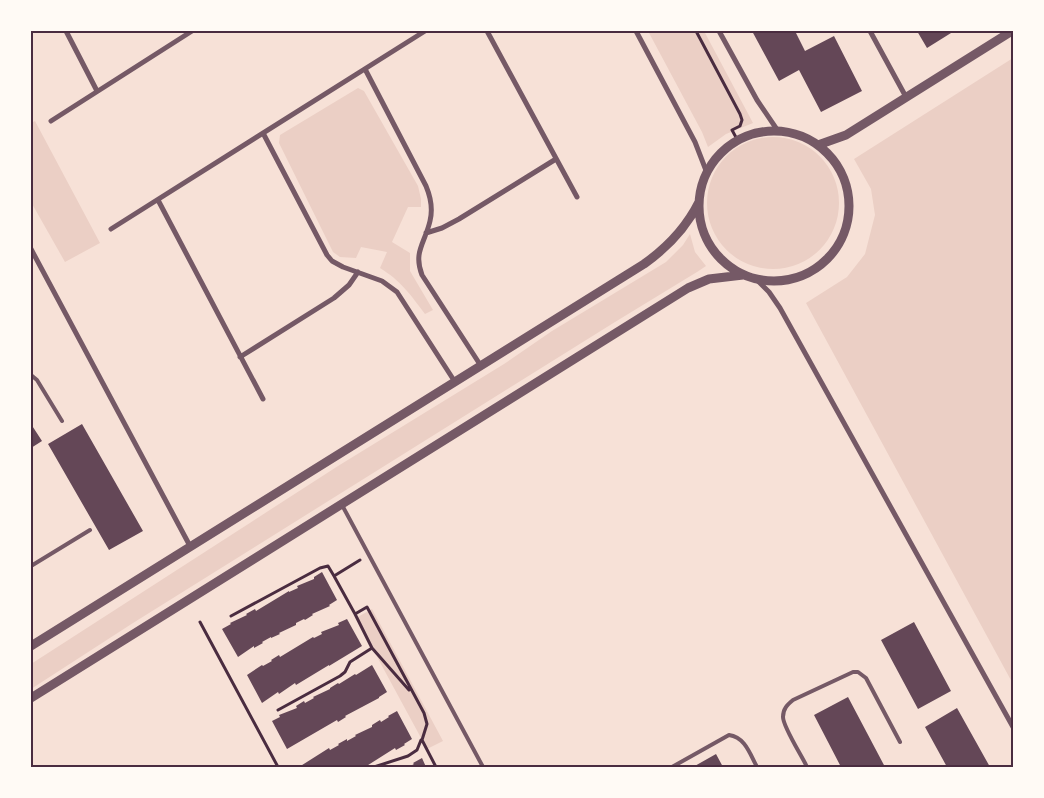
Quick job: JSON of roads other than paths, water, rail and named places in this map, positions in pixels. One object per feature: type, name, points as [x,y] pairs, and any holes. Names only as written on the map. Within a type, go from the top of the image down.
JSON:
[{"type":"street","points":[[66,31],[97,91]]},
{"type":"street","points":[[51,121],[192,31]]},
{"type":"street","points":[[112,229],[425,31]]},
{"type":"street","points":[[486,31],[577,198]]},
{"type":"street","points":[[636,31],[691,135],[707,173]]},
{"type":"street","points":[[719,31],[756,100],[778,131]]},
{"type":"street","points":[[870,31],[906,98]]},
{"type":"street","points":[[818,146],[846,135],[1012,31]]},
{"type":"street","points":[[366,69],[426,186],[431,206],[429,224],[417,257],[418,266],[481,366]]},
{"type":"street","points":[[756,280],[776,281],[792,279],[808,273],[822,264],[834,251],[843,236],[848,220],[849,203],[846,186],[836,164],[818,146],[806,138],[778,131],[753,134],[738,141],[722,153],[707,173],[703,182],[699,202],[702,227],[710,245],[721,260],[756,280],[770,292],[780,308],[1013,727]]},
{"type":"street","points":[[263,133],[327,255],[337,264],[382,281],[397,292],[455,382]]},
{"type":"street","points":[[426,233],[442,228],[459,219],[556,159]]},
{"type":"street","points":[[158,200],[263,399]]},
{"type":"street","points":[[31,646],[660,253],[684,228],[699,202]]},
{"type":"street","points":[[31,249],[190,546]]},
{"type":"street","points":[[240,357],[334,298],[350,285],[358,272]]},
{"type":"street","points":[[31,698],[688,288],[710,279],[743,274]]},
{"type":"lane","points":[[31,375],[41,385],[62,421]]},
{"type":"lane","points":[[342,504],[483,767]]},
{"type":"lane","points":[[31,566],[90,530]]},
{"type":"lane","points":[[807,767],[784,721],[784,710],[793,700],[853,672],[858,672],[866,678],[900,742]]},
{"type":"lane","points":[[672,767],[729,736],[735,736],[744,743],[757,767]]}]
